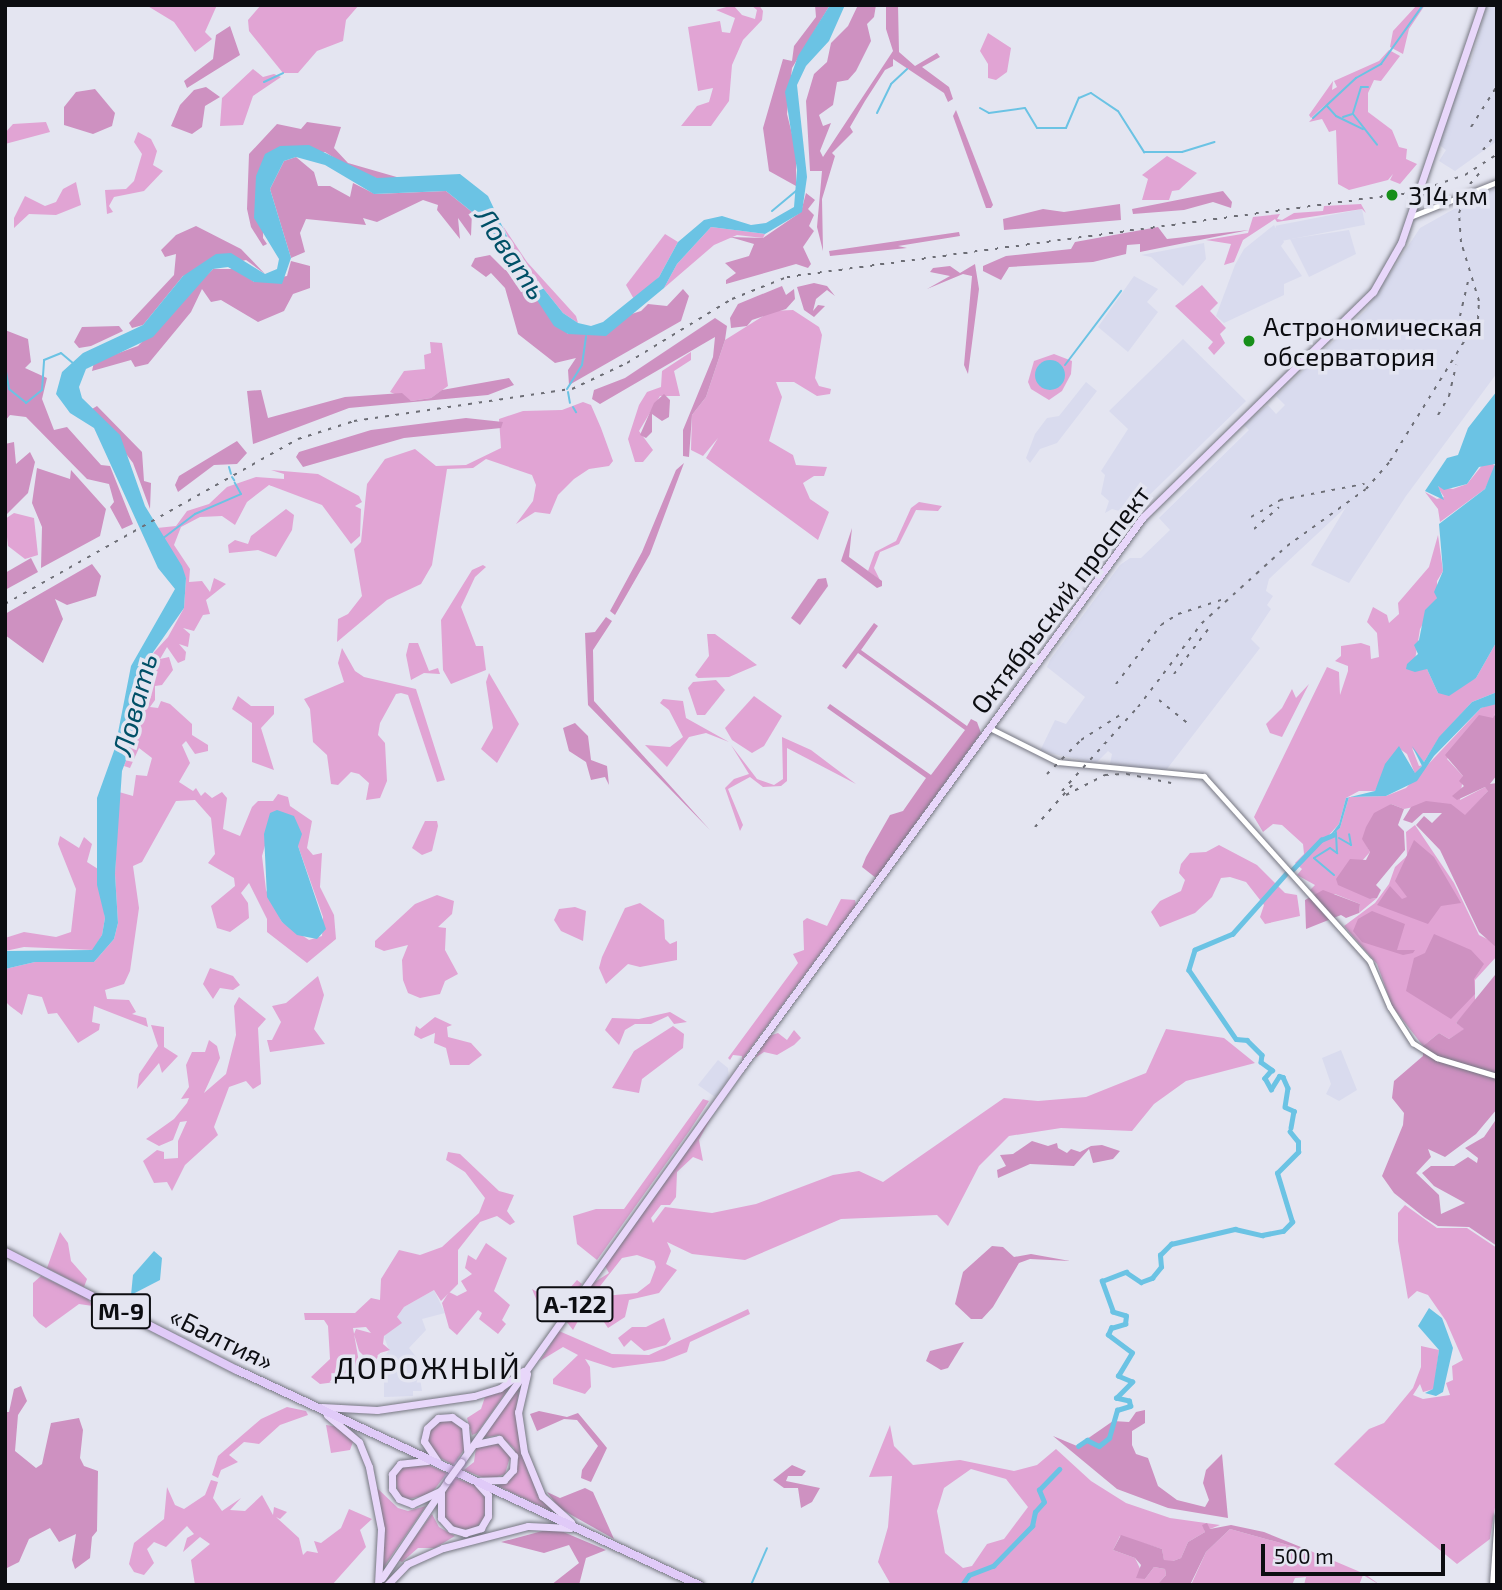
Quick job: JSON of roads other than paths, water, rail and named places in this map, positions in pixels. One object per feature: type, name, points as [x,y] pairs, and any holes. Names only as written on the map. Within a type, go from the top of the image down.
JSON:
[{"type":"highway","name":"«Балтия»","points":[[5,1252],[308,1403]]},
{"type":"highway","name":"М-9","points":[[308,1403],[698,1585]]},
{"type":"main road","name":"Октябрьский проспект","points":[[536,1358],[758,1044],[1143,517],[1364,304],[1394,259],[1482,5]]},
{"type":"main road","points":[[1410,217],[1497,182]]},
{"type":"main road","points":[[308,1403],[352,1411],[474,1396],[508,1383],[536,1358]]},
{"type":"main road","points":[[536,1358],[518,1404],[524,1452],[542,1496],[563,1517],[590,1533]]},
{"type":"main road","name":"А-122","points":[[379,1585],[440,1490],[536,1358]]},
{"type":"main road","points":[[308,1403],[352,1435],[369,1467],[382,1529],[383,1554],[379,1585]]},
{"type":"main road","points":[[439,1463],[424,1441],[427,1428],[438,1418],[452,1418],[466,1426],[469,1445],[463,1460]]},
{"type":"main road","points":[[471,1448],[484,1440],[499,1439],[512,1449],[515,1463],[509,1475],[498,1482],[473,1479]]},
{"type":"main road","points":[[439,1463],[404,1462],[394,1471],[391,1484],[397,1497],[412,1504],[440,1490]]},
{"type":"main road","points":[[440,1490],[438,1507],[445,1524],[458,1532],[474,1531],[486,1522],[490,1508],[488,1495],[473,1479]]},
{"type":"main road","points":[[1492,1585],[1497,1516]]},
{"type":"main road","points":[[387,1585],[419,1557],[511,1529],[560,1525],[590,1533]]},
{"type":"street","points":[[989,727],[1058,762],[1204,776],[1370,961],[1390,1007],[1413,1042],[1437,1058],[1497,1076]]},
{"type":"water","name":"Ловать","points":[[830,5],[845,5],[829,41],[806,66],[797,85],[807,177],[802,212],[765,234],[711,227],[677,264],[664,288],[606,336],[568,334],[554,326],[487,224],[446,191],[374,194],[325,165],[296,157],[284,161],[270,189],[291,258],[282,284],[254,282],[228,267],[213,269],[153,337],[86,369],[79,387],[82,398],[120,435],[145,506],[182,566],[186,578],[184,608],[147,661],[140,724],[122,771],[115,874],[118,923],[114,939],[94,962],[35,962],[5,969],[6,951],[92,950],[102,935],[105,918],[97,885],[97,798],[115,748],[131,666],[175,589],[158,568],[94,428],[70,413],[56,394],[62,372],[83,353],[143,325],[183,276],[216,254],[231,253],[265,274],[277,269],[279,259],[254,218],[256,176],[265,154],[280,146],[309,145],[377,178],[460,174],[488,196],[515,253],[563,313],[578,323],[591,326],[603,322],[659,277],[678,242],[704,220],[722,216],[751,225],[766,223],[794,207],[797,170],[785,92],[798,56]]},
{"type":"water","points":[[1050,360],[1061,364],[1065,375],[1061,386],[1050,390],[1039,386],[1035,375],[1039,364]]},
{"type":"water","points":[[1497,391],[1497,641],[1476,678],[1449,696],[1438,693],[1427,669],[1415,672],[1406,669],[1407,664],[1418,654],[1414,645],[1419,640],[1425,610],[1437,598],[1434,592],[1443,571],[1439,524],[1485,489],[1495,464],[1479,467],[1467,484],[1444,490],[1438,486],[1444,500],[1425,491],[1447,458],[1458,455],[1468,428]]},
{"type":"water","points":[[1497,692],[1497,704],[1481,708],[1434,756],[1417,781],[1386,796],[1350,797],[1375,791],[1385,764],[1399,746],[1415,773],[1422,766],[1412,746],[1424,762],[1439,737],[1472,702]]},
{"type":"water","points":[[1349,797],[1340,828],[1328,838],[1339,824],[1346,798]]},
{"type":"water","points":[[277,810],[294,816],[302,834],[298,846],[326,929],[317,939],[297,935],[282,922],[267,897],[264,834],[270,813]]},
{"type":"water","points":[[154,1251],[162,1258],[160,1280],[131,1295],[133,1275]]},
{"type":"water","points":[[1429,1308],[1442,1318],[1453,1348],[1443,1392],[1436,1396],[1425,1393],[1433,1389],[1439,1350],[1418,1326]]},
{"type":"waterway","points":[[1313,118],[1356,78],[1381,64],[1423,5]]},
{"type":"waterway","points":[[877,113],[891,84],[907,69]]},
{"type":"waterway","points":[[264,82],[283,73]]},
{"type":"waterway","points":[[1368,87],[1361,87],[1353,114],[1377,145]]},
{"type":"waterway","points":[[980,108],[989,113],[1025,108],[1037,128],[1066,128],[1079,98],[1091,93],[1118,111],[1144,152],[1182,152],[1215,142]]},
{"type":"waterway","points":[[1327,106],[1336,116],[1363,129]]},
{"type":"waterway","points":[[1343,117],[1352,114]]},
{"type":"waterway","points":[[772,211],[798,189]]},
{"type":"waterway","points":[[1065,365],[1121,291]]},
{"type":"waterway","points":[[567,389],[582,365],[586,336]]},
{"type":"waterway","points":[[5,366],[9,389],[26,403],[42,390],[44,360],[61,353],[74,364]]},
{"type":"waterway","points":[[568,392],[570,403]]},
{"type":"waterway","points":[[573,407],[576,412]]},
{"type":"waterway","points":[[229,467],[231,474]]},
{"type":"waterway","points":[[162,539],[195,514],[241,494],[235,483]]},
{"type":"waterway","points":[[1334,875],[1314,858],[1330,848],[1337,853],[1336,832]]},
{"type":"waterway","points":[[1339,838],[1351,845],[1349,834]]},
{"type":"waterway","points":[[1292,870],[1321,840],[1333,835]]},
{"type":"waterway","points":[[1288,872],[1233,934],[1195,950],[1189,970],[1236,1039],[1247,1040],[1262,1055],[1261,1062],[1272,1070],[1265,1078],[1271,1089],[1279,1076],[1283,1077],[1288,1088],[1285,1107],[1294,1111],[1291,1128]]},
{"type":"waterway","points":[[1078,1446],[1087,1440],[1099,1446],[1109,1438],[1117,1410],[1130,1406],[1129,1401],[1116,1398],[1132,1382],[1118,1376],[1132,1353],[1108,1335],[1111,1328],[1125,1324],[1126,1316],[1113,1312],[1102,1281],[1126,1272],[1141,1282],[1152,1278],[1161,1267],[1160,1255],[1171,1244],[1235,1229],[1262,1235],[1283,1231],[1292,1222],[1277,1173],[1298,1152],[1298,1142],[1290,1132]]},
{"type":"waterway","points":[[962,1585],[969,1575],[993,1566],[1032,1526],[1035,1512],[1044,1502],[1039,1490],[1059,1469]]},
{"type":"waterway","points":[[751,1585],[767,1548]]},
{"type":"railway","points":[[1471,127],[1497,86]]},
{"type":"railway","points":[[1483,150],[1497,133]]},
{"type":"railway","points":[[5,604],[298,439],[354,421],[572,389],[627,363],[732,299],[787,277],[1415,192],[1465,175],[1497,154]]},
{"type":"railway","points":[[1062,791],[1138,707],[1202,623],[1287,546],[1366,489],[1390,461],[1478,319],[1479,301],[1461,242],[1459,213],[1470,184],[1483,169]]},
{"type":"railway","points":[[1460,316],[1469,277]]},
{"type":"railway","points":[[1438,415],[1449,396],[1456,365]]},
{"type":"railway","points":[[1251,517],[1280,500],[1364,484]]},
{"type":"railway","points":[[1254,529],[1279,507]]},
{"type":"railway","points":[[1116,684],[1161,625],[1178,614],[1224,599]]},
{"type":"railway","points":[[1174,674],[1209,628]]},
{"type":"railway","points":[[1159,700],[1190,725]]},
{"type":"railway","points":[[1047,774],[1081,740],[1123,713]]},
{"type":"railway","points":[[1066,795],[1105,775],[1127,774],[1171,783]]},
{"type":"railway","points":[[1035,827],[1072,785]]},
{"type":"place","name":"314 км","points":[[1392,195]]},
{"type":"place","name":"Aстрономическая обсерватория","points":[[1249,341]]},
{"type":"district","name":"ДОРОЖНЫЙ","points":[[428,1367]]}]
